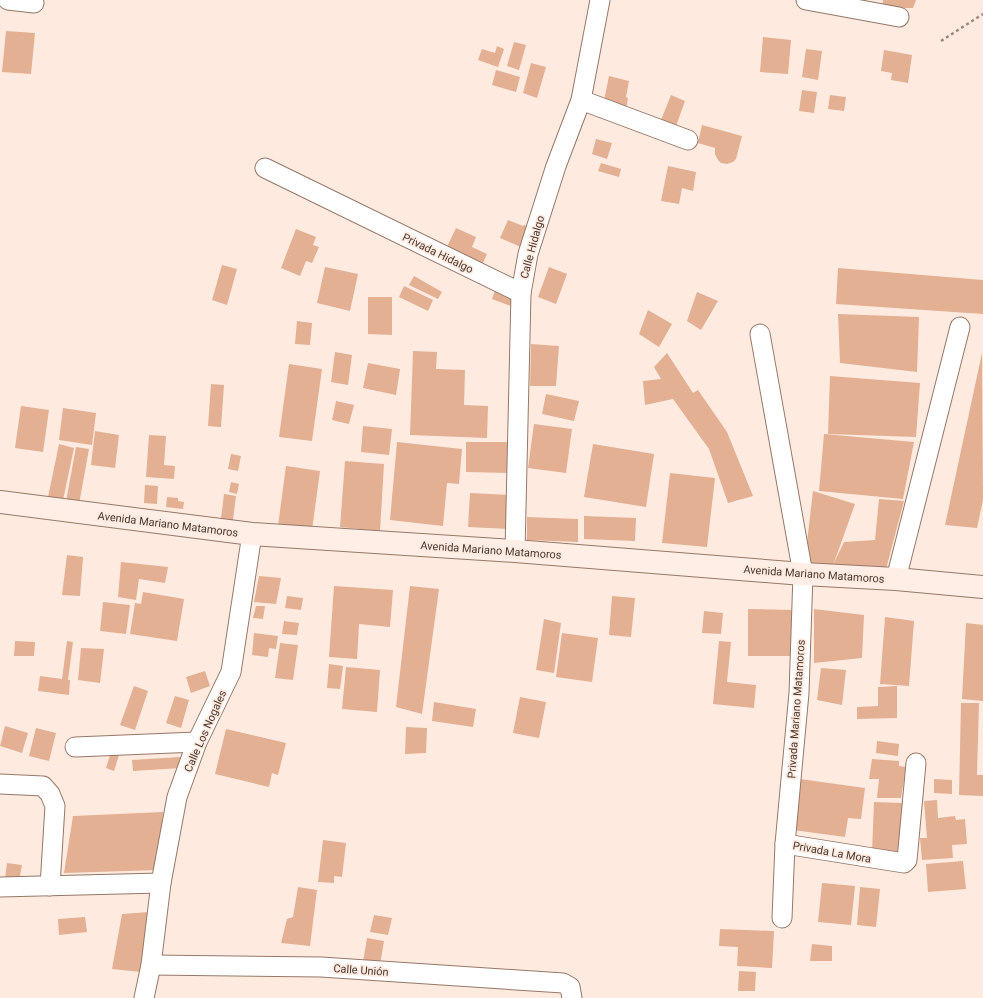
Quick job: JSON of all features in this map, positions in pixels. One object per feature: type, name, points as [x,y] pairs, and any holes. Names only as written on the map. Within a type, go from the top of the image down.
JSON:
[{"type":"street","points":[[8,0],[34,4]]},
{"type":"street","name":"Calle Hidalgo","points":[[515,551],[521,293],[528,254],[556,166],[581,100],[600,0]]},
{"type":"street","points":[[806,0],[899,17]]},
{"type":"street","points":[[581,100],[688,140]]},
{"type":"street","name":"Privada Hidalgo","points":[[265,168],[521,293]]},
{"type":"street","points":[[896,579],[960,327]]},
{"type":"street","name":"Privada Mariano Matamoros","points":[[760,334],[803,574],[799,692],[785,844]]},
{"type":"street","name":"Avenida Mariano Matamoros","points":[[0,502],[252,534],[515,551],[803,574],[896,579],[983,587]]},
{"type":"street","name":"Calle Los Nogales","points":[[144,998],[151,966],[161,883],[177,797],[197,742],[231,672],[252,534]]},
{"type":"street","points":[[75,747],[197,742]]},
{"type":"street","name":"Privada La Mora","points":[[782,918],[785,844],[904,864],[907,860],[916,763]]},
{"type":"street","points":[[0,784],[43,786],[50,794],[54,806],[50,886]]},
{"type":"street","points":[[0,887],[161,883]]},
{"type":"street","name":"Calle Unión","points":[[151,966],[321,967],[563,983],[571,993]]},
{"type":"path","points":[[941,41],[983,14]]},
{"type":"building","points":[[883,0],[916,0],[913,8],[882,8]]},
{"type":"building","points":[[6,31],[35,33],[31,74],[2,72]]},
{"type":"building","points":[[763,37],[791,40],[788,74],[760,72]]},
{"type":"building","points":[[514,42],[526,45],[519,70],[507,66]]},
{"type":"building","points":[[497,46],[504,49],[498,67],[478,60],[482,49],[495,53]]},
{"type":"building","points":[[806,49],[822,51],[818,80],[802,77]]},
{"type":"building","points":[[884,50],[912,55],[908,83],[891,80],[892,73],[881,71]]},
{"type":"building","points":[[531,63],[546,67],[537,98],[523,93]]},
{"type":"building","points":[[496,70],[520,77],[516,92],[492,85]]},
{"type":"building","points":[[609,76],[629,81],[626,97],[628,98],[626,110],[603,105]]},
{"type":"building","points":[[802,90],[817,92],[814,113],[799,111]]},
{"type":"building","points":[[671,95],[685,101],[676,126],[661,120]]},
{"type":"building","points":[[830,95],[846,97],[844,111],[828,109]]},
{"type":"building","points":[[702,125],[742,136],[736,159],[733,162],[727,164],[721,163],[715,154],[715,148],[698,143]]},
{"type":"building","points":[[596,139],[612,143],[607,159],[592,154]]},
{"type":"building","points":[[601,163],[621,169],[619,177],[598,171]]},
{"type":"building","points":[[668,166],[696,172],[693,191],[682,188],[679,204],[661,201]]},
{"type":"building","points":[[508,220],[531,228],[523,248],[500,238]]},
{"type":"building","points":[[456,228],[476,237],[472,247],[487,254],[481,267],[445,251]]},
{"type":"building","points":[[296,229],[316,237],[313,245],[319,247],[312,263],[306,261],[300,276],[281,268]]},
{"type":"building","points":[[222,265],[237,269],[227,305],[212,300]]},
{"type":"building","points":[[325,267],[358,274],[350,311],[317,303]]},
{"type":"building","points":[[549,267],[567,274],[556,304],[538,297]]},
{"type":"building","points":[[838,268],[983,280],[983,314],[836,304]]},
{"type":"building","points":[[414,276],[442,292],[438,299],[409,285]]},
{"type":"building","points":[[497,285],[515,292],[511,306],[492,299]]},
{"type":"building","points":[[404,286],[433,300],[428,311],[399,297]]},
{"type":"building","points":[[697,292],[718,301],[701,330],[687,321]]},
{"type":"building","points":[[368,297],[392,297],[392,335],[368,334]]},
{"type":"building","points":[[648,310],[672,324],[659,347],[639,334]]},
{"type":"building","points":[[838,314],[919,317],[917,372],[840,363]]},
{"type":"building","points":[[297,321],[312,323],[310,345],[295,344]]},
{"type":"building","points":[[531,344],[559,346],[556,386],[530,386]]},
{"type":"building","points":[[413,351],[437,352],[436,369],[465,370],[464,405],[488,406],[487,438],[410,435]]},
{"type":"building","points":[[335,352],[352,355],[348,385],[331,382]]},
{"type":"building","points":[[667,353],[693,393],[698,390],[727,432],[753,496],[728,503],[709,449],[673,399],[645,405],[643,381],[661,379],[654,367]]},
{"type":"building","points":[[982,353],[983,500],[977,528],[945,525]]},
{"type":"building","points":[[368,363],[400,369],[396,395],[363,388]]},
{"type":"building","points":[[289,364],[322,369],[312,441],[279,437]]},
{"type":"building","points":[[830,376],[920,383],[916,437],[828,434]]},
{"type":"building","points":[[211,384],[224,385],[221,427],[208,426]]},
{"type":"building","points":[[546,394],[579,401],[574,421],[542,414]]},
{"type":"building","points":[[336,401],[354,405],[349,424],[332,420]]},
{"type":"building","points":[[21,406],[49,410],[43,452],[15,448]]},
{"type":"building","points":[[63,408],[96,413],[92,445],[59,440]]},
{"type":"building","points":[[534,424],[572,429],[566,473],[528,468]]},
{"type":"building","points":[[363,426],[392,429],[389,455],[361,452]]},
{"type":"building","points":[[95,431],[119,435],[115,468],[91,465]]},
{"type":"building","points":[[824,434],[914,442],[903,499],[819,491]]},
{"type":"building","points":[[149,435],[166,436],[164,465],[175,466],[174,479],[146,477]]},
{"type":"building","points":[[397,442],[462,449],[459,484],[447,483],[443,526],[390,520]]},
{"type":"building","points":[[466,442],[508,442],[508,473],[466,472]]},
{"type":"building","points":[[59,444],[74,448],[62,505],[47,502]]},
{"type":"building","points":[[593,444],[654,454],[646,507],[584,497]]},
{"type":"building","points":[[76,447],[89,449],[78,510],[65,507]]},
{"type":"building","points":[[231,454],[241,456],[238,471],[228,469]]},
{"type":"building","points":[[345,461],[384,464],[380,531],[340,527]]},
{"type":"building","points":[[286,466],[320,471],[312,530],[278,526]]},
{"type":"building","points":[[670,473],[715,478],[707,547],[662,543]]},
{"type":"building","points":[[231,482],[239,484],[237,494],[229,492]]},
{"type":"building","points":[[145,485],[158,486],[157,504],[144,503]]},
{"type":"building","points":[[813,491],[855,504],[831,571],[804,568]]},
{"type":"building","points":[[470,493],[511,495],[509,529],[468,527]]},
{"type":"building","points":[[224,494],[236,496],[232,528],[220,527]]},
{"type":"building","points":[[167,497],[178,498],[178,501],[184,502],[183,509],[166,507]]},
{"type":"building","points":[[879,499],[904,501],[886,569],[833,565],[844,542],[875,540]]},
{"type":"building","points":[[584,516],[636,518],[635,541],[584,539]]},
{"type":"building","points":[[527,517],[578,519],[578,542],[527,540]]},
{"type":"building","points":[[67,555],[83,557],[80,596],[62,595]]},
{"type":"building","points":[[121,562],[168,567],[165,583],[139,579],[136,600],[118,597]]},
{"type":"building","points":[[259,576],[281,578],[276,604],[254,602]]},
{"type":"building","points":[[334,586],[393,590],[390,627],[359,624],[357,659],[329,657]]},
{"type":"building","points":[[410,586],[439,589],[422,714],[396,707]]},
{"type":"building","points":[[143,592],[184,599],[177,641],[130,634],[135,603],[141,604]]},
{"type":"building","points":[[287,596],[303,598],[301,610],[285,608]]},
{"type":"building","points":[[612,596],[635,598],[631,637],[609,635]]},
{"type":"building","points":[[103,602],[130,605],[126,634],[100,631]]},
{"type":"building","points":[[256,606],[265,606],[263,619],[253,618]]},
{"type":"building","points":[[748,609],[795,610],[794,656],[748,656]]},
{"type":"building","points":[[814,609],[864,615],[862,658],[814,663]]},
{"type":"building","points":[[704,611],[723,613],[721,634],[702,633]]},
{"type":"building","points":[[885,617],[914,621],[909,686],[880,684]]},
{"type":"building","points":[[544,619],[561,623],[554,673],[536,670]]},
{"type":"building","points":[[284,621],[299,623],[297,635],[282,634]]},
{"type":"building","points":[[966,623],[983,625],[983,701],[962,699]]},
{"type":"building","points":[[254,633],[278,636],[276,649],[269,648],[268,657],[252,655]]},
{"type":"building","points":[[562,633],[598,638],[592,682],[556,677]]},
{"type":"building","points":[[15,641],[35,642],[34,656],[14,656]]},
{"type":"building","points":[[67,641],[73,642],[68,680],[70,680],[69,695],[38,691],[40,676],[62,679]]},
{"type":"building","points":[[719,641],[731,642],[727,682],[756,685],[754,708],[713,704]]},
{"type":"building","points":[[280,643],[298,645],[293,680],[275,678]]},
{"type":"building","points":[[81,648],[104,649],[100,683],[78,680]]},
{"type":"building","points":[[329,664],[343,666],[340,689],[327,688]]},
{"type":"building","points":[[346,667],[380,670],[377,712],[342,709]]},
{"type":"building","points":[[821,668],[846,670],[842,705],[817,700]]},
{"type":"building","points":[[205,671],[210,686],[191,693],[186,677]]},
{"type":"building","points":[[134,686],[148,691],[135,730],[120,725]]},
{"type":"building","points":[[897,686],[897,718],[857,719],[857,707],[878,706],[878,687]]},
{"type":"building","points":[[175,696],[189,700],[181,728],[166,723]]},
{"type":"building","points":[[520,697],[546,702],[539,738],[513,733]]},
{"type":"building","points":[[434,702],[476,709],[473,727],[432,721]]},
{"type":"building","points":[[961,703],[979,703],[977,775],[983,775],[983,796],[959,795]]},
{"type":"building","points":[[5,726],[28,733],[22,753],[0,746]]},
{"type":"building","points":[[406,727],[427,728],[426,753],[405,754]]},
{"type":"building","points":[[36,728],[56,733],[49,761],[29,756]]},
{"type":"building","points":[[226,729],[286,743],[278,775],[272,773],[269,787],[215,774]]},
{"type":"building","points":[[877,741],[899,744],[898,756],[876,753]]},
{"type":"building","points":[[111,752],[119,755],[114,771],[106,768]]},
{"type":"building","points":[[180,757],[181,768],[133,771],[132,760]]},
{"type":"building","points":[[872,759],[899,761],[899,766],[906,767],[901,798],[877,798],[879,779],[869,779]]},
{"type":"building","points":[[800,779],[865,788],[861,819],[848,818],[845,837],[793,830]]},
{"type":"building","points":[[934,779],[952,780],[952,794],[934,793]]},
{"type":"building","points":[[937,800],[938,818],[955,816],[956,820],[965,819],[967,844],[952,845],[953,858],[922,860],[920,838],[927,838],[924,801]]},
{"type":"building","points":[[874,802],[902,803],[900,854],[872,852]]},
{"type":"building","points":[[163,812],[158,870],[64,873],[73,816]]},
{"type":"building","points":[[323,840],[346,843],[342,877],[334,876],[334,883],[318,882]]},
{"type":"building","points":[[963,861],[966,889],[928,892],[926,864]]},
{"type":"building","points":[[7,863],[22,865],[19,881],[5,879]]},
{"type":"building","points":[[822,883],[855,886],[851,925],[818,922]]},
{"type":"building","points":[[298,887],[317,890],[310,946],[281,943],[287,919],[293,917]]},
{"type":"building","points":[[860,887],[880,889],[876,927],[857,925]]},
{"type":"building","points":[[149,912],[141,972],[112,969],[122,914]]},
{"type":"building","points":[[374,915],[392,918],[388,935],[370,932]]},
{"type":"building","points":[[85,917],[87,932],[59,935],[58,919]]},
{"type":"building","points":[[720,929],[774,931],[772,968],[737,966],[738,947],[719,946]]},
{"type":"building","points":[[367,938],[384,941],[380,965],[363,962]]},
{"type":"building","points":[[812,944],[832,946],[832,961],[810,961]]},
{"type":"building","points":[[739,971],[756,972],[755,991],[738,991]]}]
